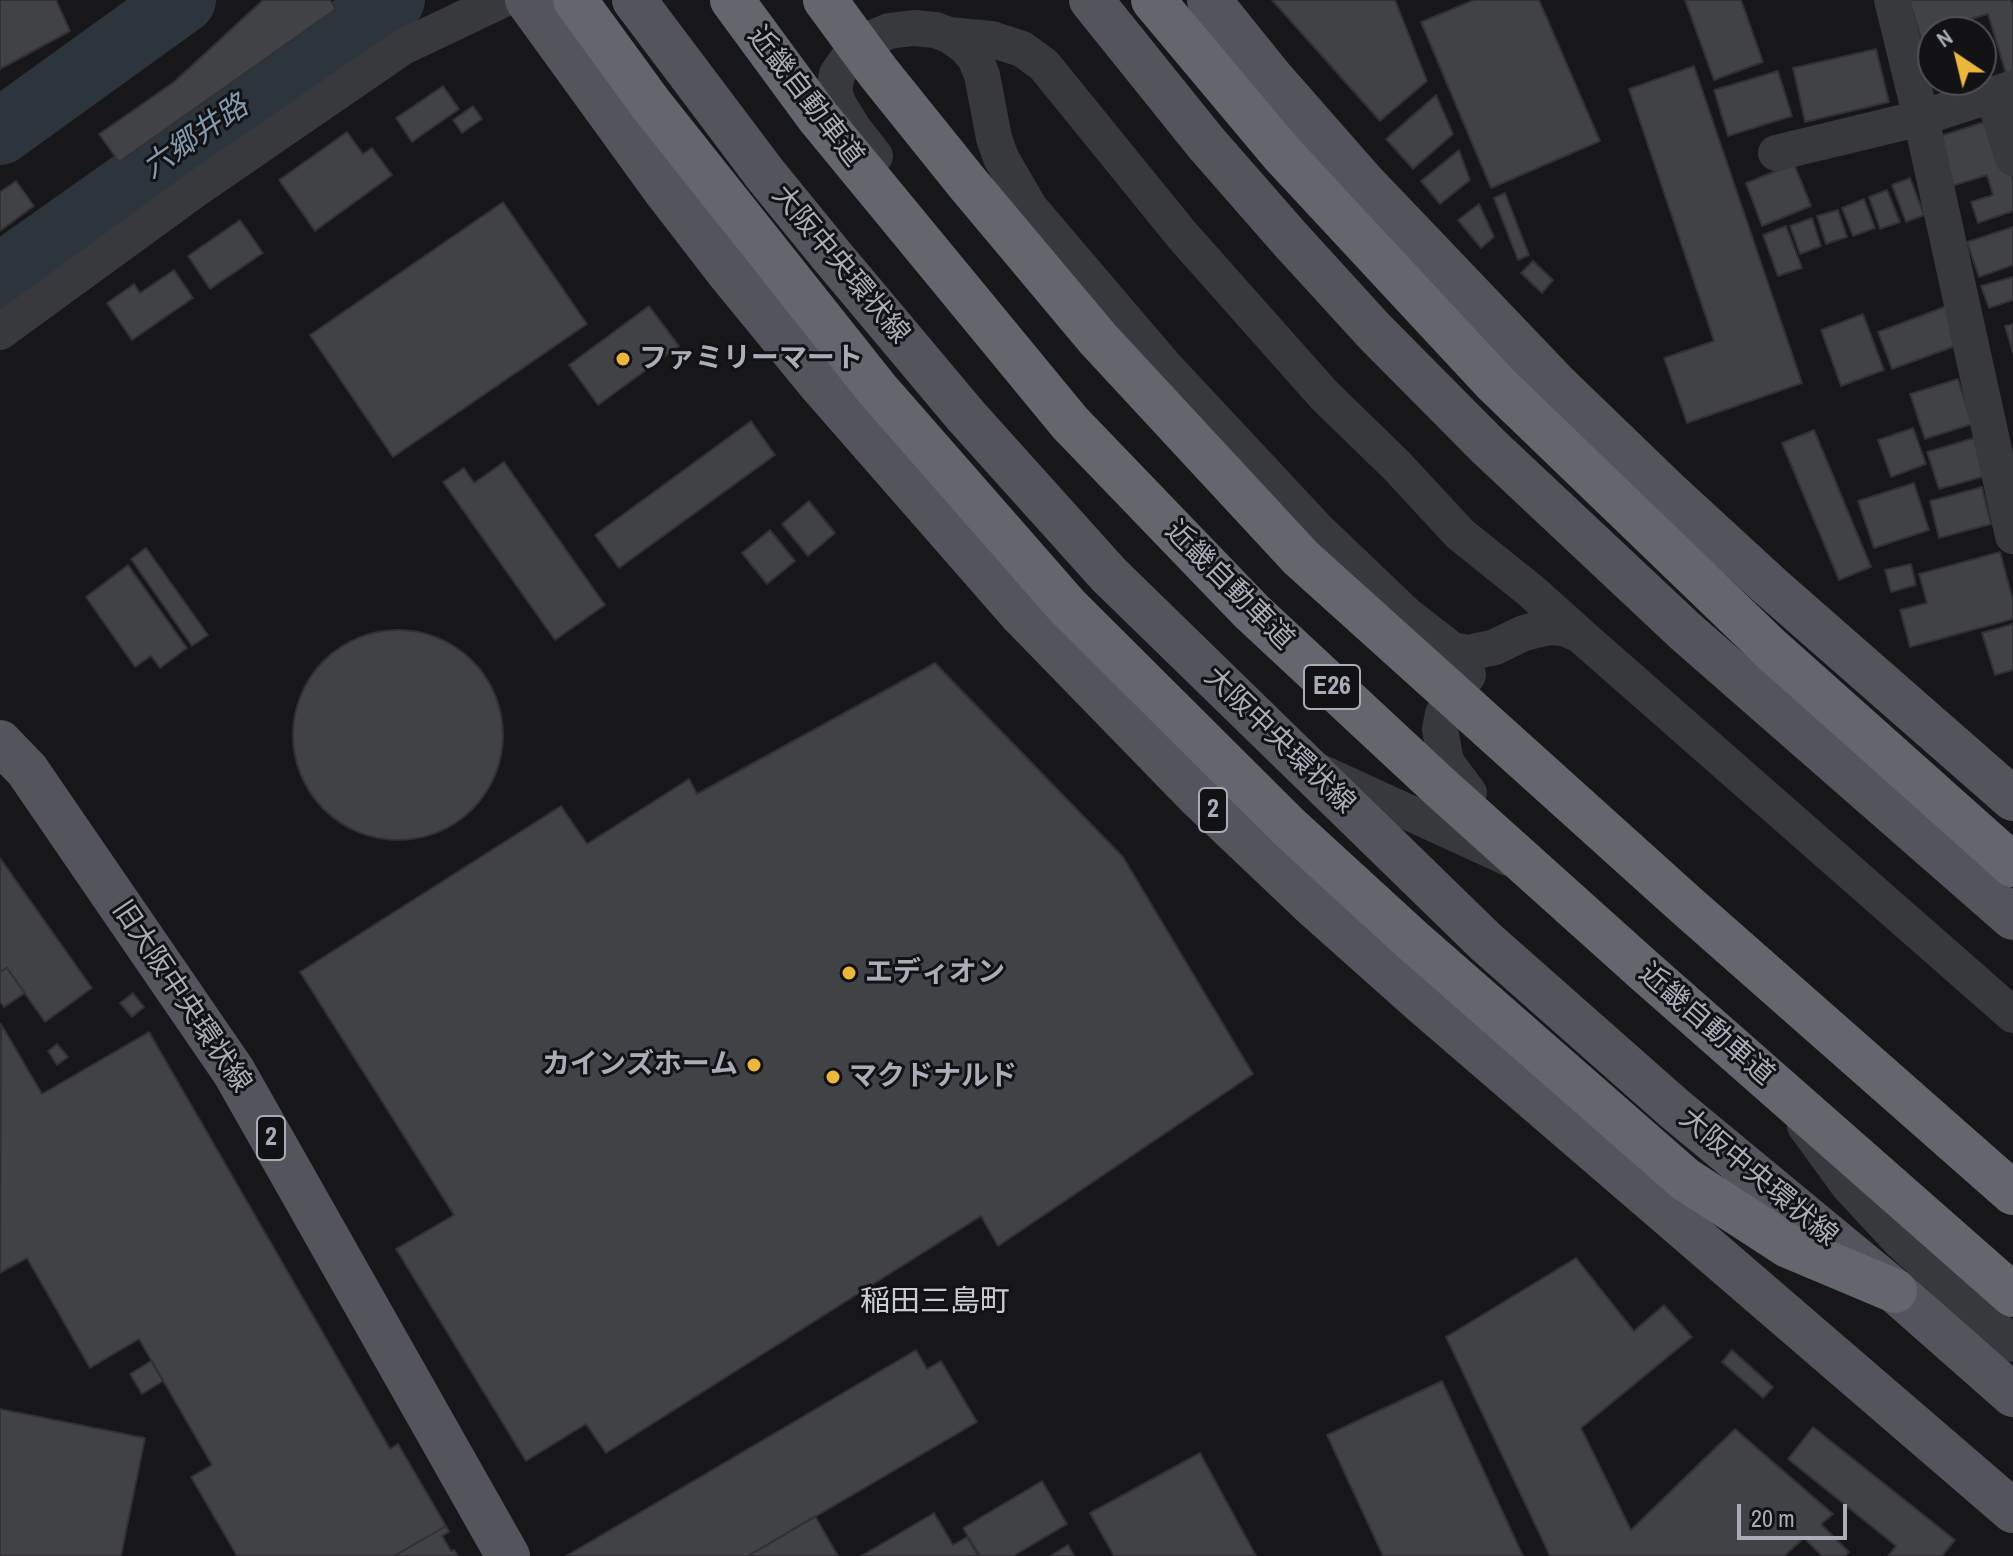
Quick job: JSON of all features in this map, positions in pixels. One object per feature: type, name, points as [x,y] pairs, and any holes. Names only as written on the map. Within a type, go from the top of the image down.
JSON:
[{"type":"highway","points":[[575,0],[650,103],[887,400],[1067,606],[1290,828],[1410,938],[1685,1179],[1788,1246],[1895,1291]]},
{"type":"highway","name":"近畿自動車道","points":[[732,0],[818,117],[1062,413],[1252,612],[1634,962],[2013,1295]]},
{"type":"highway","name":"E26","points":[[825,0],[968,184],[1098,339],[1301,558],[1686,905],[2013,1193]]},
{"type":"highway","points":[[1153,0],[1322,199],[1495,383],[1782,659],[2013,865]]},
{"type":"main road","name":"2","points":[[527,0],[664,189],[828,394],[1021,614],[1196,794],[1313,905],[1423,1003],[2013,1511]]},
{"type":"main road","name":"大阪中央環状線","points":[[634,0],[765,174],[966,416],[1109,575],[1498,952],[1675,1109],[1895,1291],[2013,1395]]},
{"type":"main road","points":[[1091,0],[1206,143],[1290,239],[1374,331],[1478,436],[1656,605],[2013,918]]},
{"type":"main road","points":[[1209,0],[1271,77],[1364,183],[1566,394],[1770,586],[2013,799]]},
{"type":"main road","name":"旧大阪中央環状線","points":[[0,742],[27,770],[234,1072],[508,1556]]},
{"type":"street","points":[[0,332],[195,190],[403,47],[502,0]]},
{"type":"street","points":[[1892,0],[2013,536]]},
{"type":"street","points":[[2013,1015],[1531,591],[1460,534],[1397,466],[1324,395],[1182,235],[1044,65],[1022,49],[1001,42],[914,28],[889,31],[857,50],[837,74],[834,91],[854,129],[964,267],[1180,513],[1336,668],[1469,793],[2013,1273]]},
{"type":"street","points":[[949,35],[975,58],[982,75],[1001,158],[1030,208],[1163,364],[1318,530],[1427,633],[1452,650],[1468,653],[1495,647],[1524,633],[1549,627],[1564,628],[1580,635]]},
{"type":"street","points":[[1776,153],[1921,118],[2003,92],[2013,158]]},
{"type":"street","points":[[1469,793],[1446,762],[1440,729],[1452,696],[1495,647]]},
{"type":"street","points":[[1304,765],[1575,888]]},
{"type":"street","points":[[1771,1060],[1808,1132],[1848,1185],[1900,1241],[2013,1344]]},
{"type":"building","points":[[0,0],[56,0],[70,31],[0,69]]},
{"type":"building","points":[[263,0],[330,0],[336,9],[119,162],[99,134],[174,82]]},
{"type":"building","points":[[1272,0],[1395,0],[1427,81],[1380,121]]},
{"type":"building","points":[[1474,0],[1539,0],[1600,141],[1491,188],[1421,22]]},
{"type":"building","points":[[1685,0],[1741,0],[1763,62],[1714,80]]},
{"type":"building","points":[[1909,0],[2011,0],[2013,79],[2008,80],[1997,44],[1997,16],[1917,16],[1917,26]]},
{"type":"building","points":[[1876,49],[1889,102],[1805,122],[1793,68]]},
{"type":"building","points":[[1694,66],[1802,383],[1687,423],[1664,358],[1714,341],[1629,89]]},
{"type":"building","points":[[1778,71],[1792,116],[1728,136],[1714,90]]},
{"type":"building","points":[[443,86],[459,109],[412,142],[396,118]]},
{"type":"building","points":[[1436,95],[1453,134],[1413,169],[1386,139]]},
{"type":"building","points":[[473,106],[482,119],[462,133],[453,120]]},
{"type":"building","points":[[1994,119],[2013,179],[2013,211],[1978,223],[1971,202],[1993,195],[1987,175],[1952,186],[1937,137]]},
{"type":"building","points":[[347,132],[363,154],[372,148],[392,175],[315,231],[279,180]]},
{"type":"building","points":[[1459,150],[1470,180],[1440,204],[1421,181]]},
{"type":"building","points":[[1794,164],[1811,206],[1762,226],[1746,183]]},
{"type":"building","points":[[1910,178],[1924,215],[1906,222],[1892,185]]},
{"type":"building","points":[[16,181],[34,206],[0,231],[0,192]]},
{"type":"building","points":[[1887,190],[1900,222],[1880,229],[1869,197]]},
{"type":"building","points":[[1505,193],[1529,255],[1518,260],[1494,198]]},
{"type":"building","points":[[1864,199],[1875,228],[1853,236],[1842,208]]},
{"type":"building","points":[[503,202],[587,324],[393,457],[310,335]]},
{"type":"building","points":[[1479,204],[1494,237],[1481,248],[1458,220]]},
{"type":"building","points":[[1838,210],[1847,237],[1826,244],[1817,216]]},
{"type":"building","points":[[1812,218],[1821,246],[1800,254],[1790,226]]},
{"type":"building","points":[[240,220],[263,253],[210,289],[188,256]]},
{"type":"building","points":[[1786,226],[1802,268],[1778,276],[1763,235]]},
{"type":"building","points":[[2013,227],[2013,265],[1979,277],[1967,242]]},
{"type":"building","points":[[1533,261],[1553,280],[1542,293],[1521,273]]},
{"type":"building","points":[[174,270],[193,298],[132,340],[107,303],[134,284],[140,293]]},
{"type":"building","points":[[2013,277],[2013,300],[1989,308],[1981,286]]},
{"type":"building","points":[[649,306],[679,346],[598,405],[569,365]]},
{"type":"building","points":[[1947,306],[1961,344],[1892,369],[1878,332]]},
{"type":"building","points":[[1863,314],[1884,370],[1841,386],[1821,330]]},
{"type":"building","points":[[2013,324],[2013,353],[2005,326]]},
{"type":"building","points":[[1958,379],[1972,424],[1925,439],[1910,394]]},
{"type":"building","points":[[751,421],[775,455],[619,568],[595,535]]},
{"type":"building","points":[[1913,428],[1926,464],[1891,477],[1878,440]]},
{"type":"building","points":[[1814,430],[1871,567],[1839,580],[1782,443]]},
{"type":"building","points":[[1974,438],[1985,476],[1939,489],[1927,452]]},
{"type":"building","points":[[504,462],[605,605],[555,640],[443,482],[464,468],[474,483]]},
{"type":"building","points":[[1914,483],[1929,530],[1874,548],[1858,501]]},
{"type":"building","points":[[1982,487],[1991,524],[1939,538],[1930,501]]},
{"type":"building","points":[[809,501],[835,533],[808,556],[782,524]]},
{"type":"building","points":[[770,530],[795,561],[767,584],[742,553]]},
{"type":"building","points":[[146,548],[208,635],[192,646],[131,559]]},
{"type":"building","points":[[2000,552],[2013,600],[2013,619],[1910,647],[1900,610],[1927,603],[1919,574]]},
{"type":"building","points":[[1911,564],[1916,585],[1891,592],[1885,570]]},
{"type":"building","points":[[128,565],[187,648],[160,668],[151,656],[135,667],[86,597]]},
{"type":"building","points":[[2013,624],[2013,670],[1995,675],[1982,633]]},
{"type":"building","points":[[398,630],[438,638],[472,661],[495,695],[503,735],[495,775],[472,809],[438,832],[398,840],[358,832],[324,809],[301,775],[293,735],[301,695],[324,661],[358,638]]},
{"type":"building","points":[[935,663],[1123,857],[1253,1074],[998,1246],[981,1216],[606,1453],[586,1424],[526,1461],[396,1249],[454,1215],[300,972],[561,806],[587,844],[689,779],[697,794]]},
{"type":"building","points":[[0,858],[92,988],[45,1022],[7,968],[0,972]]},
{"type":"building","points":[[7,968],[25,993],[4,1007],[0,1002],[0,972]]},
{"type":"building","points":[[133,993],[144,1007],[132,1017],[120,1003]]},
{"type":"building","points":[[1,1024],[42,1094],[149,1032],[390,1449],[398,1444],[446,1526],[394,1556],[237,1556],[191,1477],[212,1465],[139,1339],[90,1368],[27,1258],[0,1273]]},
{"type":"building","points":[[57,1044],[68,1057],[57,1065],[48,1051]]},
{"type":"building","points":[[1576,1258],[1634,1331],[1664,1305],[1692,1337],[1581,1428],[1631,1530],[1735,1429],[1833,1514],[1821,1524],[1849,1552],[1845,1556],[1822,1556],[1804,1538],[1784,1556],[1550,1556],[1446,1337]]},
{"type":"building","points":[[916,1350],[927,1369],[941,1361],[977,1422],[748,1556],[566,1556]]},
{"type":"building","points":[[1732,1350],[1773,1387],[1763,1398],[1722,1362]]},
{"type":"building","points":[[151,1361],[163,1381],[142,1394],[130,1374]]},
{"type":"building","points":[[1442,1381],[1523,1556],[1383,1556],[1327,1435]]},
{"type":"building","points":[[0,1409],[145,1438],[121,1556],[0,1556]]},
{"type":"building","points":[[1813,1427],[1955,1540],[1942,1556],[1888,1556],[1896,1546],[1788,1459]]},
{"type":"building","points":[[1200,1453],[1256,1556],[1114,1556],[1090,1513]]},
{"type":"building","points":[[1042,1481],[1067,1524],[1013,1556],[980,1556],[963,1528]]},
{"type":"building","points":[[934,1513],[953,1545],[967,1537],[978,1556],[861,1556]]},
{"type":"building","points":[[815,1516],[838,1556],[748,1556]]},
{"type":"building","points":[[446,1526],[449,1532],[442,1536],[458,1556],[394,1556]]},
{"type":"building","points":[[1068,1545],[1074,1556],[1050,1556]]},
{"type":"waterway","points":[[0,132],[183,0]]},
{"type":"waterway","name":"六郷井路","points":[[0,277],[392,0]]},
{"type":"place","name":"ファミリーマート","points":[[623,359]]},
{"type":"place","name":"エディオン","points":[[849,973]]},
{"type":"place","name":"カインズホーム","points":[[754,1065]]},
{"type":"place","name":"マクドナルド","points":[[833,1077]]},
{"type":"district","name":"稲田三島町","points":[[935,1303]]}]
